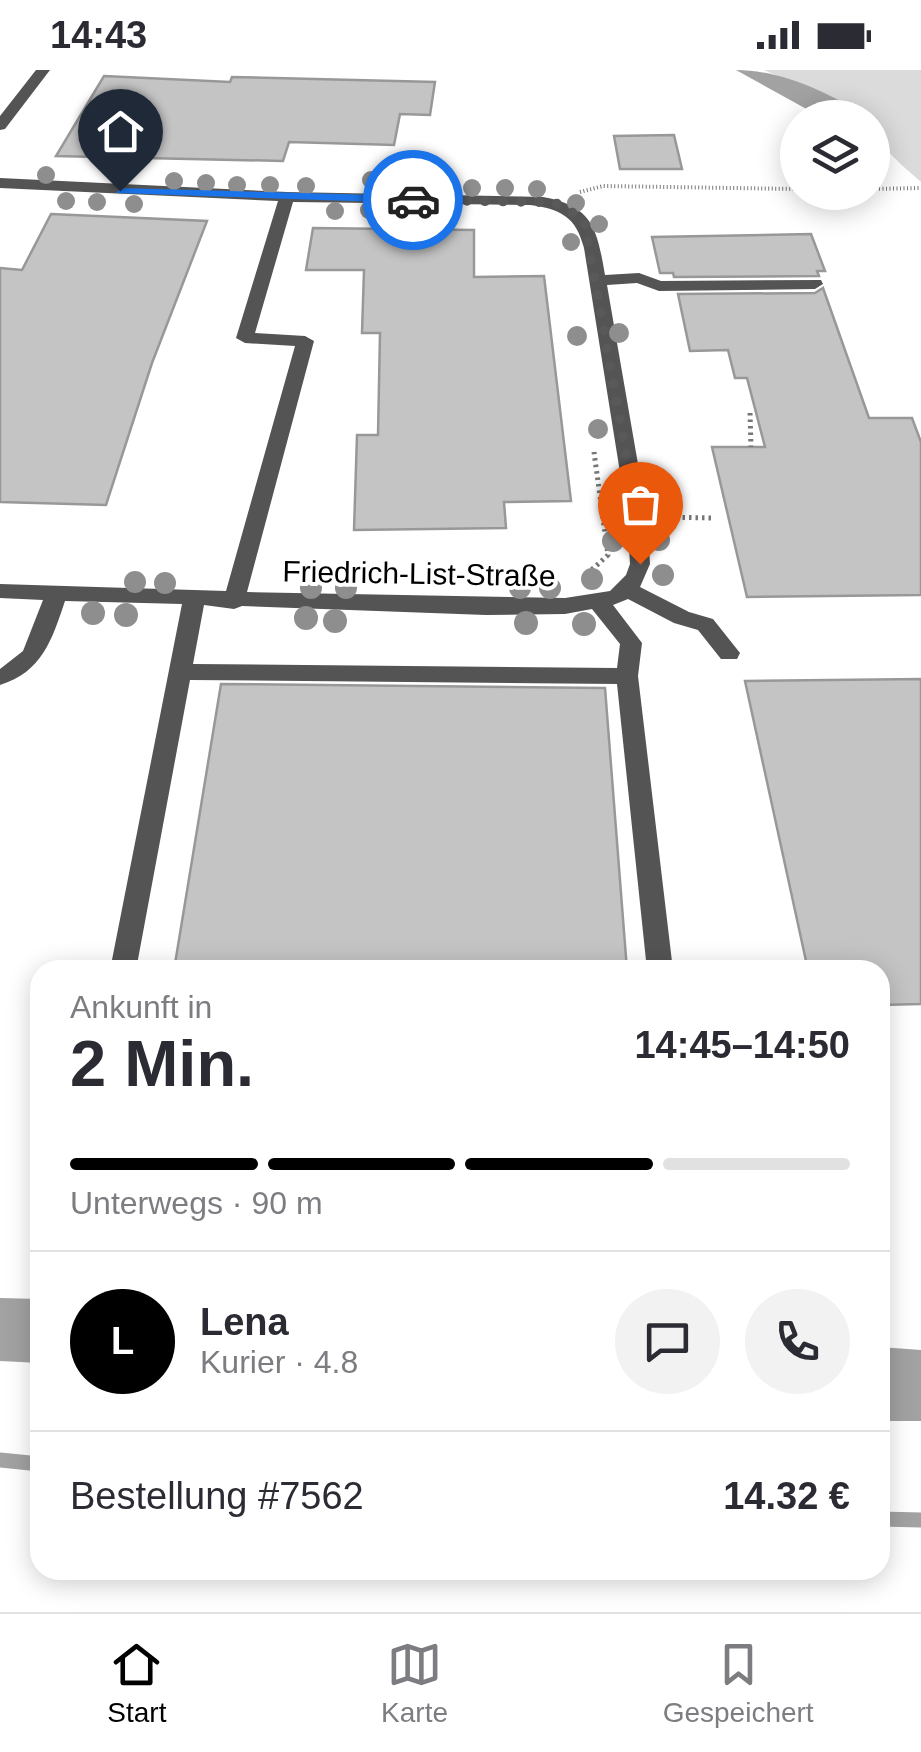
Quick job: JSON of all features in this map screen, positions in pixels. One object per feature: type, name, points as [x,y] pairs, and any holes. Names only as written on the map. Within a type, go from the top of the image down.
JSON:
[{"type":"street","points":[[0,126],[43,70]]},
{"type":"street","points":[[0,184],[287,198],[530,200],[558,204],[578,214],[588,229],[637,516],[640,564],[628,589],[682,618],[705,624],[729,652]]},
{"type":"street","points":[[234,602],[304,341],[245,338],[287,198]]},
{"type":"street","points":[[596,280],[639,278],[659,286],[815,284]]},
{"type":"street","name":"Friedrich-List-Straße","points":[[0,591],[486,608],[598,602],[628,589]]},
{"type":"street","points":[[0,677],[21,670],[31,660],[56,594]]},
{"type":"street","points":[[125,960],[194,600]]},
{"type":"street","points":[[598,602],[631,643],[627,676],[659,960]]},
{"type":"street","points":[[181,672],[627,676]]},
{"type":"path","points":[[558,204],[591,187],[780,189]]},
{"type":"path","points":[[890,189],[921,188]]},
{"type":"path","points":[[750,413],[751,447]]},
{"type":"path","points":[[752,426],[760,426]]},
{"type":"path","points":[[570,576],[590,574],[608,555],[593,442]]},
{"type":"path","points":[[637,516],[712,518]]},
{"type":"shaded area","points":[[736,70],[804,84],[837,100],[790,100]]},
{"type":"shaded area","points":[[764,70],[921,70],[921,182],[890,153],[890,100],[832,100]]},
{"type":"shaded area","points":[[0,1298],[30,1299],[30,1362],[0,1361]]},
{"type":"shaded area","points":[[890,1348],[921,1350],[921,1421],[890,1421]]},
{"type":"building","points":[[104,76],[230,82],[232,77],[435,82],[430,115],[400,114],[394,145],[289,142],[283,161],[56,156]]},
{"type":"building","points":[[674,135],[682,169],[620,169],[614,136]]},
{"type":"building","points":[[51,214],[207,221],[152,363],[106,505],[0,502],[0,268],[22,270]]},
{"type":"building","points":[[313,228],[474,230],[474,277],[544,276],[571,501],[504,502],[506,528],[354,530],[357,435],[378,435],[380,333],[362,333],[364,270],[306,270]]},
{"type":"building","points":[[811,234],[825,271],[817,271],[819,276],[674,277],[673,273],[660,273],[652,237]]},
{"type":"building","points":[[823,288],[869,418],[912,418],[921,442],[921,595],[747,597],[712,447],[765,447],[747,378],[735,378],[728,350],[690,351],[678,294],[815,293]]},
{"type":"building","points":[[921,679],[921,1004],[890,1005],[890,960],[806,960],[745,681]]},
{"type":"building","points":[[221,684],[605,688],[626,960],[176,960]]},
{"type":"waterway","points":[[0,1460],[30,1463]]},
{"type":"waterway","points":[[890,1519],[921,1520]]},
{"type":"way so far","points":[[413,200],[530,200],[558,204],[584,220],[637,516],[640,564]]},
{"type":"route","points":[[120,191],[413,200]]}]
